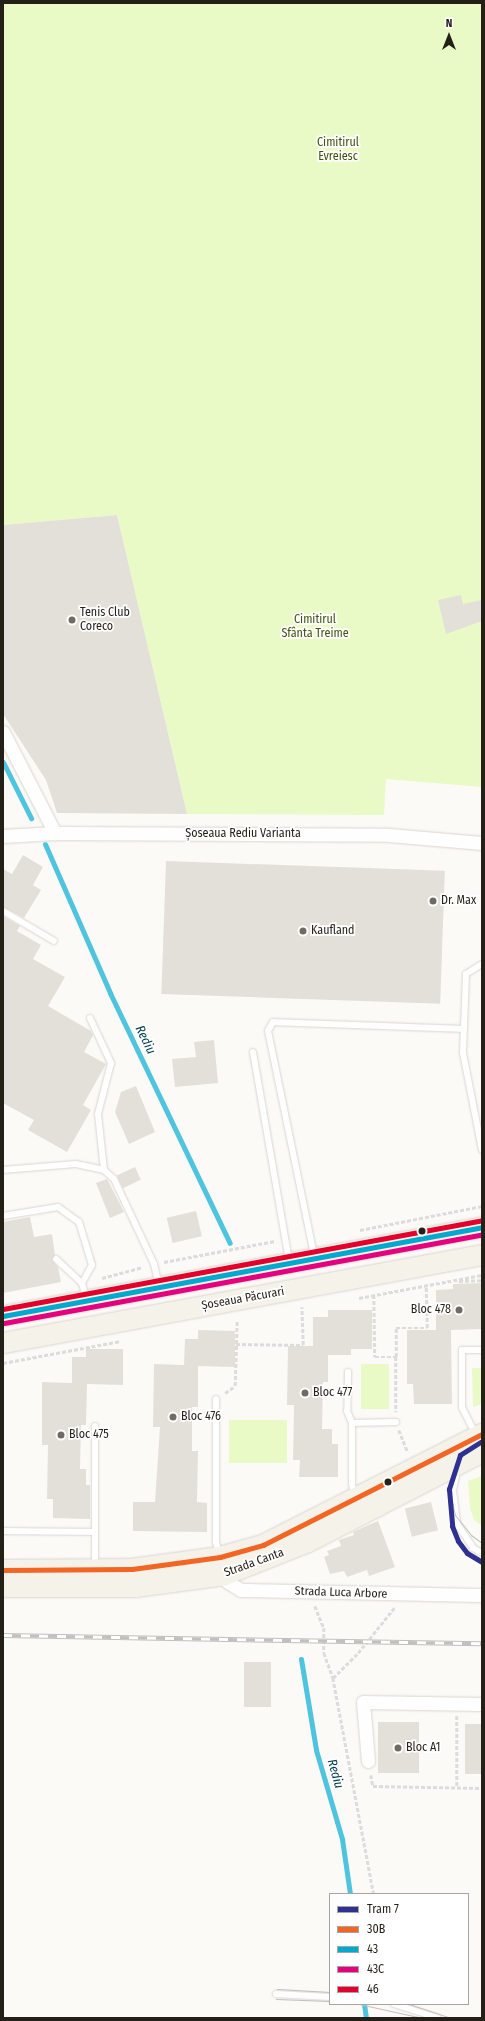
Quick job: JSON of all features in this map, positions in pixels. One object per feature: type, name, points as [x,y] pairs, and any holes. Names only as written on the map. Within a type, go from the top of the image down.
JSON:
[{"type":"main road","points":[[3,1316],[84,1292],[159,1288],[316,1260],[482,1227]]},
{"type":"main road","name":"Șoseaua Păcurari","points":[[3,1344],[482,1255]]},
{"type":"main road","name":"Strada Canta","points":[[3,1587],[95,1579],[185,1564],[223,1566],[308,1542],[480,1441]]},
{"type":"main road","name":"Strada Canta","points":[[223,1566],[355,1498],[455,1455]]},
{"type":"main road","name":"Strada Canta","points":[[3,1570],[95,1579]]},
{"type":"street","points":[[3,732],[55,833]]},
{"type":"street","name":"Șoseaua Rediu Varianta","points":[[3,836],[55,833],[389,835],[482,843]]},
{"type":"street","name":"Strada Luca Arbore","points":[[223,1566],[228,1582],[241,1590],[482,1596]]},
{"type":"street","points":[[368,1760],[363,1702],[482,1704]]},
{"type":"lane","points":[[3,911],[54,941]]},
{"type":"lane","points":[[482,964],[466,974],[463,1029],[463,1052],[482,1150]]},
{"type":"lane","points":[[90,1018],[111,1063],[111,1075],[98,1114],[104,1170]]},
{"type":"lane","points":[[316,1260],[268,1030],[273,1022],[463,1029]]},
{"type":"lane","points":[[253,1052],[284,1240],[290,1264]]},
{"type":"lane","points":[[3,1170],[76,1164],[104,1170],[114,1179],[154,1264],[159,1288]]},
{"type":"lane","points":[[3,1216],[58,1207],[79,1222],[92,1264],[84,1292]]},
{"type":"lane","points":[[56,1259],[84,1292]]},
{"type":"lane","points":[[480,1441],[462,1407],[462,1350],[482,1350]]},
{"type":"lane","points":[[348,1372],[347,1411],[352,1423],[352,1484],[355,1498]]},
{"type":"lane","points":[[216,1399],[216,1542],[223,1566]]},
{"type":"lane","points":[[352,1423],[396,1422]]},
{"type":"lane","points":[[95,1426],[95,1579]]},
{"type":"lane","points":[[455,1455],[453,1490],[457,1524],[473,1548],[482,1552]]},
{"type":"lane","points":[[3,1531],[95,1532]]},
{"type":"lane","points":[[276,1994],[329,1997]]},
{"type":"lane","points":[[397,2005],[438,2018]]},
{"type":"path","points":[[352,1231],[482,1206]]},
{"type":"path","points":[[84,1292],[154,1264],[284,1240]]},
{"type":"path","points":[[354,1298],[482,1275]]},
{"type":"path","points":[[449,1282],[482,1280]]},
{"type":"path","points":[[410,1456],[396,1422],[396,1328],[426,1328],[426,1286]]},
{"type":"path","points":[[374,1295],[375,1357],[396,1357]]},
{"type":"path","points":[[295,1309],[310,1306]]},
{"type":"path","points":[[236,1344],[303,1345],[302,1307]]},
{"type":"path","points":[[230,1321],[244,1318]]},
{"type":"path","points":[[216,1399],[235,1386],[237,1320]]},
{"type":"path","points":[[3,1364],[126,1340]]},
{"type":"path","points":[[310,1592],[324,1628],[324,1653],[333,1678],[374,1893]]},
{"type":"path","points":[[333,1678],[358,1653],[404,1594]]},
{"type":"path","points":[[458,1704],[458,1787]]},
{"type":"path","points":[[368,1760],[373,1786],[482,1788]]},
{"type":"green space","name":"Cimitirul Sfânta Treime","points":[[3,3],[482,3],[482,787],[386,779],[384,815],[187,814],[117,515],[3,525]]},
{"type":"green space","points":[[361,1364],[389,1364],[389,1409],[361,1409]]},
{"type":"green space","points":[[472,1368],[482,1368],[482,1404],[473,1407]]},
{"type":"green space","points":[[229,1420],[287,1420],[287,1463],[229,1463]]},
{"type":"green space","points":[[482,1476],[482,1526],[474,1520],[470,1508],[468,1481]]},
{"type":"building","name":"Tenis Club Coreco","points":[[117,515],[187,814],[57,813],[46,780],[3,714],[3,525]]},
{"type":"building","points":[[461,595],[463,604],[482,600],[482,621],[446,634],[438,600]]},
{"type":"building","points":[[23,855],[43,867],[33,885],[41,890],[24,918],[3,907],[3,869],[12,874]]},
{"type":"building","name":"Kaufland","points":[[166,861],[445,871],[440,1004],[161,994]]},
{"type":"building","points":[[3,916],[20,926],[17,931],[41,945],[33,959],[65,977],[48,1006],[91,1031],[93,1035],[84,1052],[106,1064],[83,1105],[91,1110],[67,1152],[28,1130],[34,1120],[3,1103]]},
{"type":"building","points":[[214,1040],[218,1083],[175,1087],[172,1059],[196,1057],[194,1042]]},
{"type":"building","points":[[136,1086],[155,1132],[129,1144],[115,1112],[121,1092]]},
{"type":"building","points":[[135,1167],[141,1180],[123,1188],[117,1175]]},
{"type":"building","points":[[107,1179],[124,1212],[110,1218],[96,1183]]},
{"type":"building","points":[[196,1211],[202,1236],[173,1243],[167,1218]]},
{"type":"building","points":[[30,1217],[34,1237],[52,1234],[55,1255],[52,1260],[58,1267],[61,1282],[3,1293],[3,1222]]},
{"type":"building","points":[[482,1283],[482,1329],[451,1330],[452,1404],[414,1404],[413,1384],[407,1384],[407,1330],[436,1330],[436,1290],[453,1289],[453,1284]]},
{"type":"building","name":"Bloc 477","points":[[328,1310],[372,1310],[372,1349],[351,1349],[351,1355],[328,1355],[328,1382],[323,1382],[322,1429],[332,1429],[332,1444],[338,1444],[338,1477],[299,1477],[300,1460],[293,1460],[294,1405],[287,1405],[288,1346],[313,1346],[313,1317],[328,1317]]},
{"type":"building","name":"Bloc 476","points":[[198,1330],[235,1331],[235,1367],[198,1366],[198,1407],[192,1407],[192,1451],[198,1451],[197,1502],[207,1503],[207,1532],[133,1531],[133,1502],[155,1502],[160,1427],[153,1427],[154,1364],[184,1365],[185,1339],[198,1339]]},
{"type":"building","name":"Bloc 475","points":[[86,1349],[123,1349],[123,1385],[87,1384],[86,1425],[81,1425],[80,1469],[86,1469],[86,1485],[90,1485],[90,1519],[53,1518],[53,1499],[47,1499],[48,1445],[42,1445],[42,1382],[72,1383],[72,1357],[86,1357]]},
{"type":"building","points":[[431,1502],[438,1530],[412,1537],[405,1509]]},
{"type":"building","points":[[378,1521],[395,1567],[369,1576],[367,1570],[347,1577],[344,1571],[330,1574],[324,1557],[329,1555],[327,1551],[341,1546],[339,1540],[354,1535],[353,1532]]},
{"type":"building","points":[[244,1662],[271,1662],[271,1707],[244,1707]]},
{"type":"building","name":"Bloc A1","points":[[378,1722],[419,1722],[419,1773],[378,1773]]},
{"type":"building","points":[[465,1724],[482,1724],[482,1774],[465,1774]]},
{"type":"waterway","name":"Rediu","points":[[3,762],[31,818]]},
{"type":"waterway","name":"Rediu","points":[[45,844],[110,993],[230,1243]]},
{"type":"waterway","name":"Rediu","points":[[301,1659],[316,1750],[342,1839],[350,1893]]},
{"type":"waterway","name":"Rediu","points":[[364,2005],[366,2018]]},
{"type":"tram line","name":"7","points":[[482,1441],[460,1455],[449,1489],[452,1526],[458,1541],[467,1553],[482,1562]]},
{"type":"tram line","points":[[449,1489],[455,1515],[471,1535],[482,1543]]},
{"type":"tram line","points":[[277,1989],[329,1992]]},
{"type":"tram line","points":[[276,1999],[329,2001]]},
{"type":"tram line","points":[[364,2005],[422,2018]]},
{"type":"tram line","points":[[412,2005],[451,2018]]},
{"type":"railway","points":[[3,1635],[482,1643]]},
{"type":"transit line","name":"46","points":[[3,1309],[481,1220]]},
{"type":"transit line","name":"43","points":[[3,1316],[482,1227]]},
{"type":"transit line","name":"43C","points":[[4,1323],[482,1234]]},
{"type":"transit line","name":"30B","points":[[3,1570],[132,1569],[220,1557],[263,1545],[482,1434]]},
{"type":"place","name":"Tenis Club Coreco","points":[[72,620]]},
{"type":"place","name":"Dr. Max","points":[[433,901]]},
{"type":"place","name":"Kaufland","points":[[303,931]]},
{"type":"place","name":"Bloc 478","points":[[459,1310]]},
{"type":"place","name":"Bloc 477","points":[[305,1393]]},
{"type":"place","name":"Bloc 476","points":[[173,1417]]},
{"type":"place","name":"Bloc 475","points":[[61,1435]]},
{"type":"place","name":"Bloc A1","points":[[398,1748]]},
{"type":"park label","name":"Cimitirul Evreiesc","points":[[338,150]]}]
